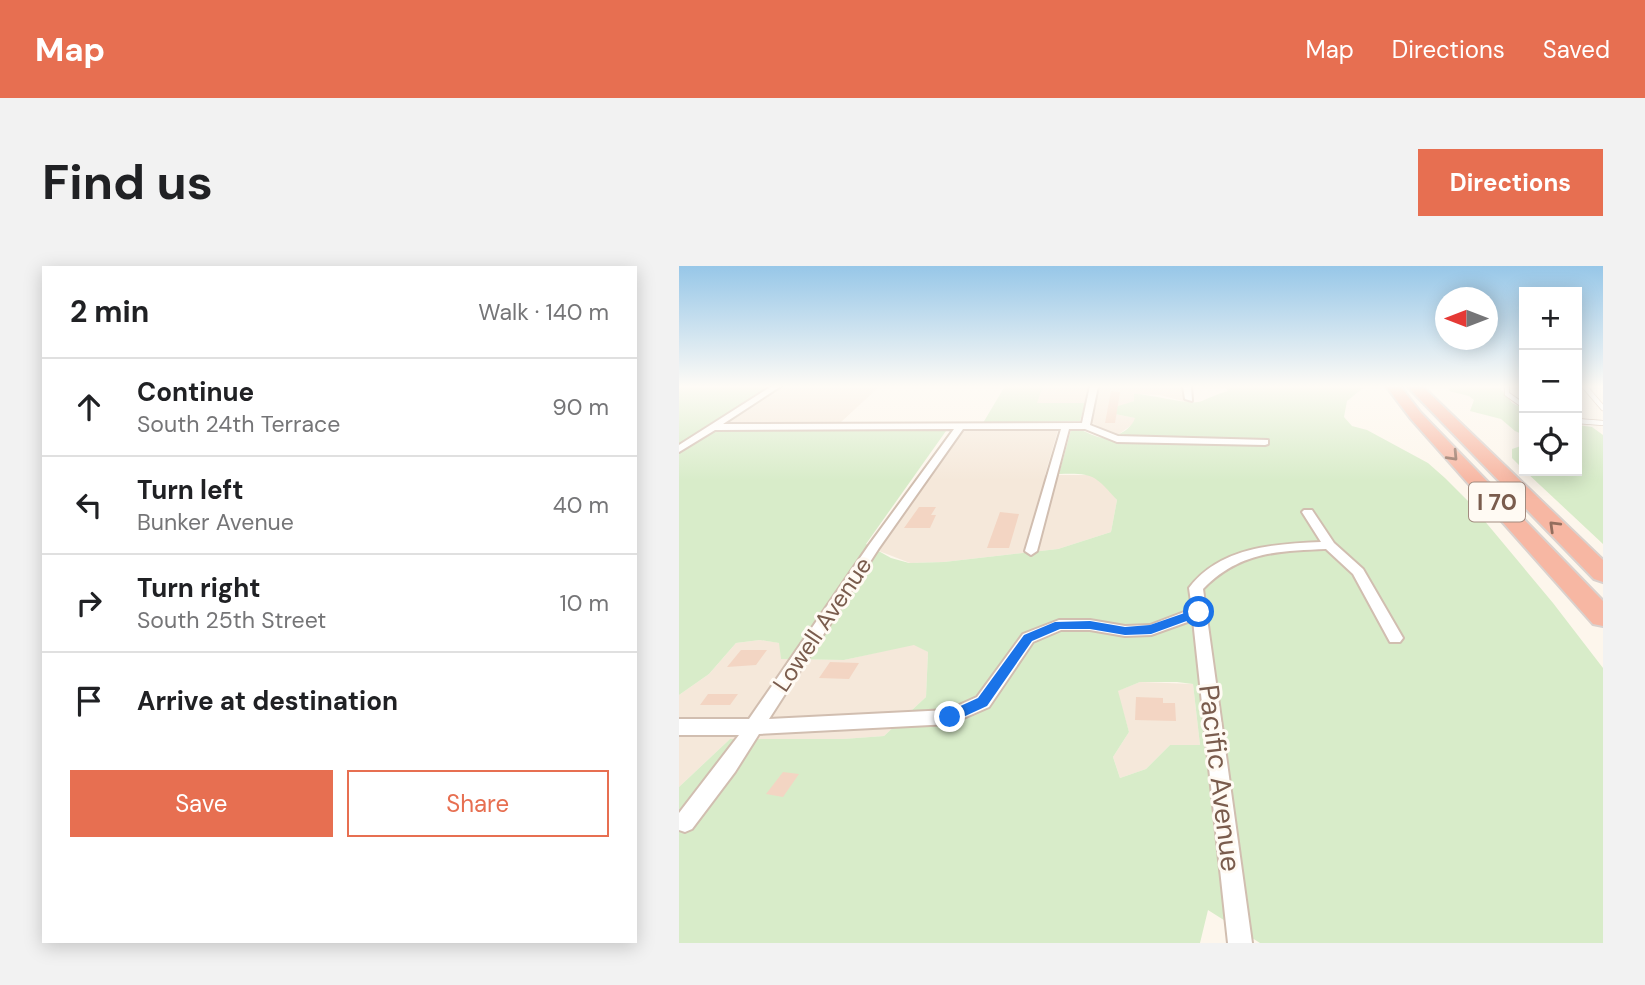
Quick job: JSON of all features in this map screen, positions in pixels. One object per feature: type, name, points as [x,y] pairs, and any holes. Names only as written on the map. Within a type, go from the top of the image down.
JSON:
[{"type":"highway","name":"I 70","points":[[1417,418],[1603,617]]},
{"type":"highway","name":"I 70","points":[[1448,418],[1603,574]]},
{"type":"street","points":[[679,449],[727,418]]},
{"type":"street","points":[[1086,426],[1088,418]]},
{"type":"street","name":"Lowell Avenue","points":[[685,822],[728,765],[961,425]]},
{"type":"street","points":[[712,427],[1066,425],[1086,426],[1117,439],[1265,442]]},
{"type":"street","points":[[1031,551],[1066,425]]},
{"type":"street","points":[[1308,512],[1329,545],[1359,572],[1395,638]]},
{"type":"street","name":"Pacific Avenue","points":[[1240,943],[1196,588],[1212,569],[1234,558],[1277,548],[1329,545]]},
{"type":"street","points":[[679,727],[752,727],[950,717],[982,702],[1028,638],[1059,625],[1090,625],[1125,631],[1151,630],[1199,612]]},
{"type":"lane","points":[[1582,422],[1603,424]]},
{"type":"shaded area","points":[[734,418],[846,418],[840,423],[724,424]]},
{"type":"shaded area","points":[[1093,418],[1136,418],[1133,424],[1114,435],[1092,423]]},
{"type":"shaded area","points":[[963,430],[1058,430],[1045,475],[1090,475],[1103,482],[1117,500],[1111,532],[1058,549],[944,562],[910,563],[879,551]]},
{"type":"shaded area","points":[[760,640],[780,643],[781,659],[844,660],[914,644],[928,652],[926,697],[884,736],[843,739],[730,739],[679,787],[679,695],[709,674],[736,643]]},
{"type":"shaded area","points":[[1140,682],[1193,684],[1200,745],[1170,745],[1146,769],[1120,778],[1113,757],[1129,732],[1117,691]]},
{"type":"green space","points":[[679,418],[723,418],[679,446]]},
{"type":"green space","points":[[986,418],[1081,418],[1080,421],[983,423]]},
{"type":"green space","points":[[1135,418],[1345,418],[1352,426],[1367,430],[1428,463],[1468,501],[1603,668],[1603,943],[1260,943],[1208,910],[1200,943],[679,943],[679,787],[730,739],[843,739],[884,736],[926,697],[928,652],[914,645],[844,660],[781,659],[779,643],[760,640],[736,643],[709,674],[679,695],[679,453],[713,432],[725,429],[946,431],[866,544],[891,558],[909,563],[944,562],[1058,549],[1111,532],[1117,500],[1093,477],[1059,474],[1071,430],[1109,437],[1120,434]],"holes":[[[1140,682],[1193,684],[1200,745],[1170,745],[1146,769],[1120,778],[1113,757],[1129,732],[1118,691]]]},
{"type":"green space","points":[[1496,418],[1519,418],[1519,433]]},
{"type":"green space","points":[[1582,426],[1592,427],[1603,435],[1603,544],[1530,476],[1582,476]]},
{"type":"green space","points":[[1519,447],[1519,465],[1512,458],[1512,449]]},
{"type":"building","points":[[1106,418],[1116,418],[1115,423],[1105,423]]},
{"type":"building","points":[[919,507],[936,507],[931,515],[936,515],[930,528],[904,528]]},
{"type":"building","points":[[1000,512],[1019,514],[1009,548],[987,548]]},
{"type":"building","points":[[741,650],[767,650],[756,665],[727,667]]},
{"type":"building","points":[[830,662],[859,663],[849,679],[819,678]]},
{"type":"building","points":[[708,694],[738,694],[730,705],[700,705]]},
{"type":"building","points":[[1136,697],[1163,698],[1163,703],[1175,703],[1176,721],[1135,720]]},
{"type":"building","points":[[783,772],[799,774],[783,797],[766,794]]},
{"type":"route","points":[[950,717],[982,702],[1028,638],[1059,625],[1090,625],[1125,631],[1151,630],[1199,612]]}]
